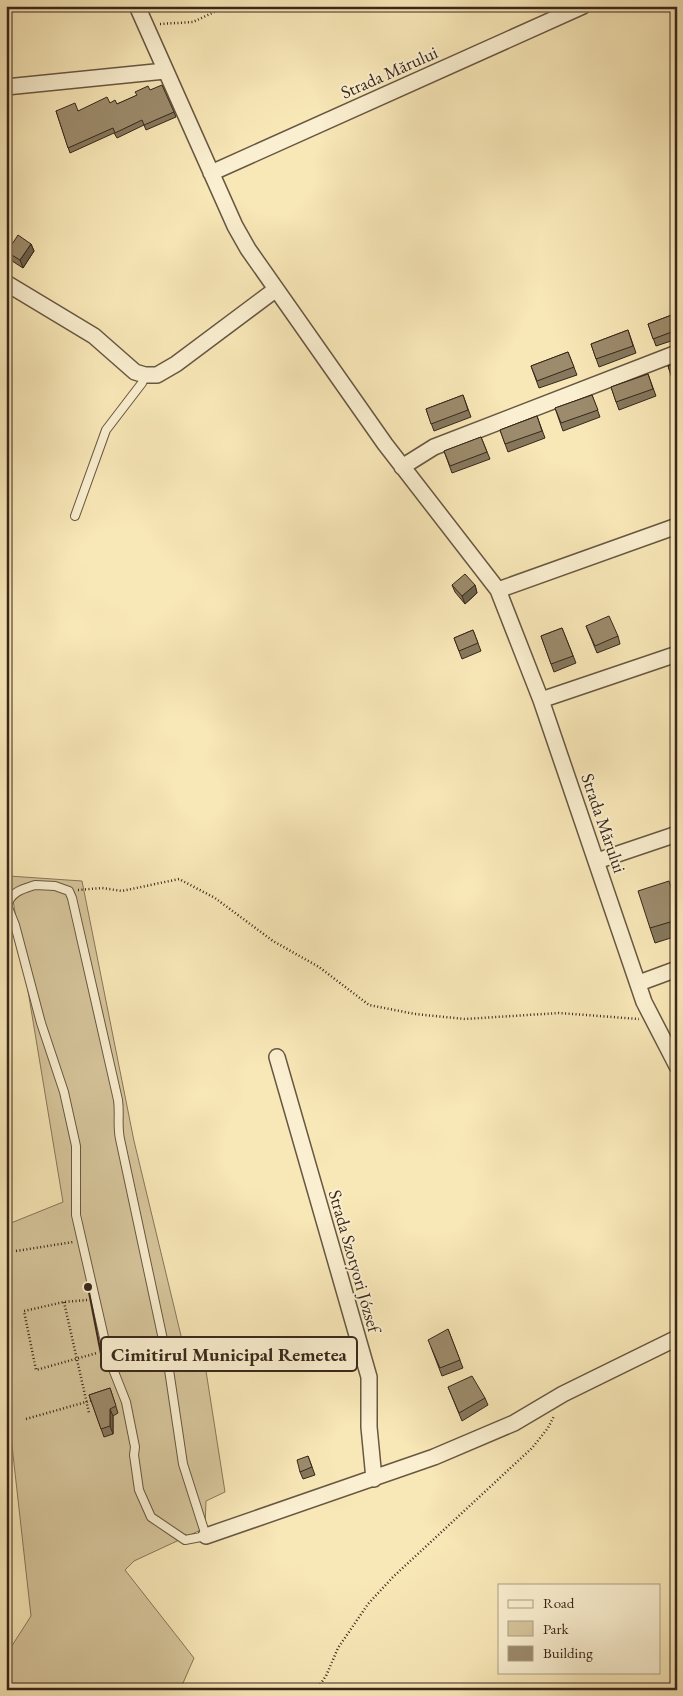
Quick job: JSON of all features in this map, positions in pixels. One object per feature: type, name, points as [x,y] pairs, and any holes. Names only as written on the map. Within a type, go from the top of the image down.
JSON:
[{"type":"street","name":"Strada Mărului","points":[[137,6],[235,226],[275,290],[402,467],[498,590],[541,700],[638,983],[653,1020],[677,1066]]},
{"type":"street","name":"Strada Mărului","points":[[211,173],[583,6]]},
{"type":"street","points":[[6,87],[165,71]]},
{"type":"street","points":[[6,282],[94,336],[136,372],[145,375],[158,375],[176,364],[275,290]]},
{"type":"street","points":[[402,467],[434,447],[677,354]]},
{"type":"street","points":[[498,590],[677,526]]},
{"type":"street","points":[[541,700],[677,654]]},
{"type":"street","points":[[597,861],[677,834]]},
{"type":"street","points":[[638,983],[677,969]]},
{"type":"street","name":"Strada Szotyori József","points":[[277,1057],[369,1377],[369,1427],[374,1479]]},
{"type":"street","points":[[206,1536],[434,1457],[514,1423],[563,1394],[677,1338]]},
{"type":"lane","points":[[74,516],[106,430],[142,383],[145,375]]},
{"type":"lane","points":[[35,885],[55,886],[69,891],[118,1100],[120,1112],[117,1124],[168,1363],[183,1464],[206,1536],[185,1540],[151,1517],[139,1490],[134,1455],[135,1447],[126,1402],[109,1359],[82,1241],[76,1215],[78,1174],[74,1137],[64,1092],[42,1023],[28,967],[7,905],[10,898],[18,891],[35,885]]},
{"type":"path","points":[[148,31],[161,23],[193,22],[226,6]]},
{"type":"path","points":[[69,891],[102,888],[122,891],[179,880],[215,898],[273,941],[319,966],[368,1005],[415,1014],[465,1019],[559,1013],[653,1020]]},
{"type":"path","points":[[16,1251],[82,1241]]},
{"type":"path","points":[[95,1300],[64,1302],[24,1311],[36,1370],[76,1360],[108,1349]]},
{"type":"path","points":[[64,1302],[88,1413]]},
{"type":"path","points":[[26,1419],[96,1399]]},
{"type":"path","points":[[316,1690],[326,1676],[338,1648],[368,1604],[393,1576],[532,1448],[548,1428],[555,1414]]},
{"type":"path","points":[[6,1684],[13,1690]]},
{"type":"green space","points":[[9,876],[82,881],[134,1141],[184,1348],[206,1371],[225,1492],[206,1501],[205,1528],[134,1561],[125,1570],[194,1658],[180,1690],[16,1690],[6,1684],[6,1655],[31,1616],[6,1392],[6,1225],[63,1202]]},
{"type":"building","points":[[162,85],[174,112],[144,125],[142,120],[115,133],[113,128],[68,148],[56,111],[75,103],[78,111],[107,97],[110,103],[115,100],[117,104],[137,95],[135,92],[148,86],[150,90]]},
{"type":"building","points":[[18,235],[31,244],[20,260],[7,252]]},
{"type":"building","points":[[677,313],[677,330],[653,339],[648,324]]},
{"type":"building","points":[[628,330],[633,346],[596,359],[591,344]]},
{"type":"building","points":[[568,352],[574,367],[537,381],[531,366]]},
{"type":"building","points":[[677,363],[677,380],[673,381],[668,366]]},
{"type":"building","points":[[648,374],[653,389],[616,402],[611,387]]},
{"type":"building","points":[[463,395],[468,410],[431,424],[426,409]]},
{"type":"building","points":[[592,395],[598,410],[561,423],[555,408]]},
{"type":"building","points":[[537,416],[542,431],[505,444],[500,430]]},
{"type":"building","points":[[481,437],[487,452],[450,466],[444,451]]},
{"type":"building","points":[[465,574],[475,585],[462,596],[452,585]]},
{"type":"building","points":[[609,616],[618,636],[595,646],[586,626]]},
{"type":"building","points":[[562,628],[573,656],[551,664],[541,636]]},
{"type":"building","points":[[473,630],[478,643],[459,651],[454,638]]},
{"type":"building","points":[[677,778],[677,791],[674,779]]},
{"type":"building","points":[[669,881],[677,903],[677,920],[650,928],[638,891]]},
{"type":"building","points":[[448,1329],[460,1360],[440,1368],[428,1340]]},
{"type":"building","points":[[472,1376],[485,1398],[459,1413],[448,1387]]},
{"type":"building","points":[[110,1388],[116,1406],[110,1409],[110,1426],[101,1429],[89,1395]]},
{"type":"building","points":[[308,1456],[312,1467],[300,1472],[297,1460]]},
{"type":"place","name":"Cimitirul Municipal Remetea","points":[[88,1287]]}]
